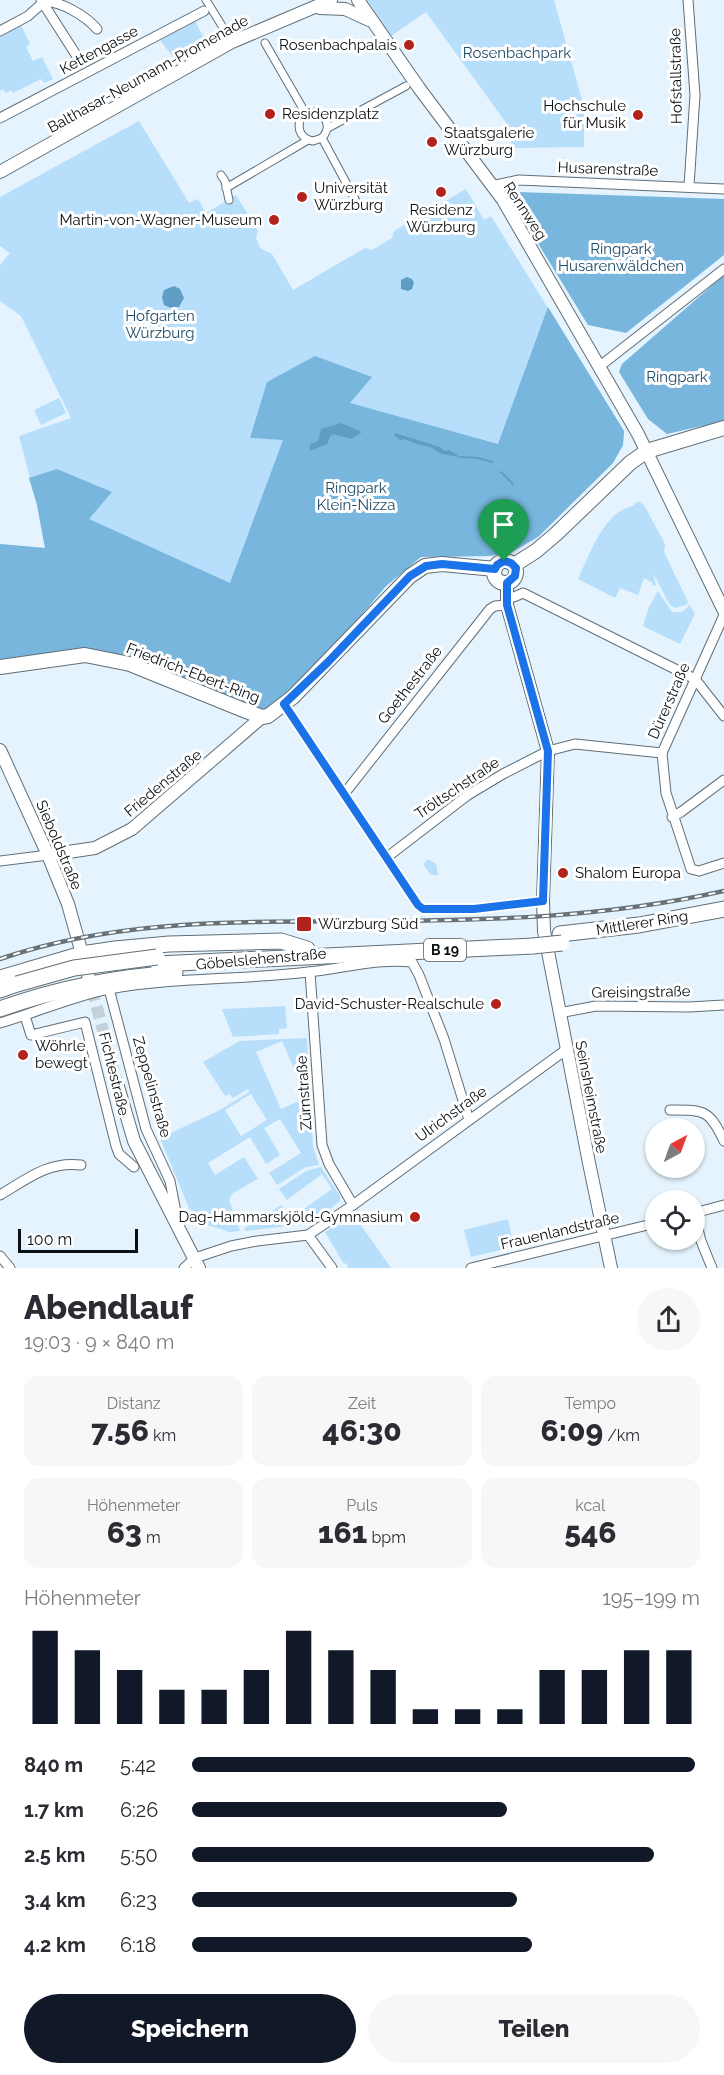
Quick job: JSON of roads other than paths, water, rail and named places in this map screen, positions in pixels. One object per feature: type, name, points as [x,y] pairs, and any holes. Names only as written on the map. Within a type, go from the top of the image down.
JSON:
[{"type":"main road","points":[[647,451],[724,428]]},
{"type":"main road","name":"Friedrich-Ebert-Ring","points":[[0,667],[85,655],[130,664],[262,717],[268,716],[328,662],[410,576],[426,566],[442,564],[495,569],[504,561],[514,565],[556,534],[630,463],[647,451]]},
{"type":"main road","points":[[507,595],[515,576],[514,565]]},
{"type":"main road","points":[[495,569],[497,579],[507,595]]},
{"type":"main road","name":"Mittlerer Ring","points":[[561,938],[724,909]]},
{"type":"main road","name":"Mittlerer Ring","points":[[561,938],[639,933],[724,918]]},
{"type":"main road","name":"B 19","points":[[158,960],[357,954],[536,938]]},
{"type":"main road","name":"B 19","points":[[0,998],[18,988],[74,968],[307,949],[561,938]]},
{"type":"main road","points":[[0,978],[82,954],[169,944],[281,941],[307,949]]},
{"type":"main road","points":[[0,1009],[52,992],[154,974],[284,967],[357,954]]},
{"type":"main road","name":"B 19","points":[[0,990],[18,988]]},
{"type":"street","points":[[206,0],[208,9],[227,33],[237,28]]},
{"type":"street","name":"Balthasar-Neumann-Promenade","points":[[0,172],[232,42],[331,0]]},
{"type":"street","name":"Rennweg","points":[[358,0],[503,200],[647,451],[724,613]]},
{"type":"street","name":"Hofstallstraße","points":[[688,0],[694,95],[689,186]]},
{"type":"street","points":[[44,1],[80,61]]},
{"type":"street","points":[[0,30],[28,16],[44,1],[52,1],[88,18],[98,29]]},
{"type":"street","name":"Balthasar-Neumann-Promenade","points":[[317,4],[345,9],[373,22]]},
{"type":"street","name":"Kettengasse","points":[[0,118],[208,9]]},
{"type":"street","points":[[265,43],[306,114]]},
{"type":"street","points":[[300,120],[300,132],[308,140],[313,141],[322,138],[328,128],[406,86]]},
{"type":"street","points":[[315,112],[324,117],[328,128]]},
{"type":"street","points":[[322,138],[357,202]]},
{"type":"street","points":[[226,188],[239,183],[308,140]]},
{"type":"street","points":[[221,175],[229,200]]},
{"type":"street","name":"Husarenstraße","points":[[491,186],[519,180],[724,189]]},
{"type":"street","points":[[600,366],[724,268]]},
{"type":"street","points":[[507,595],[514,597],[523,593],[695,679],[724,716]]},
{"type":"street","name":"Seinsheimstraße","points":[[507,595],[548,751],[543,901],[536,938],[559,1013],[611,1268]]},
{"type":"street","name":"Goethestraße","points":[[344,794],[490,609],[507,595]]},
{"type":"street","name":"Dürerstraße","points":[[724,613],[662,753],[666,793],[691,869],[693,871],[724,863]]},
{"type":"street","points":[[284,704],[386,858],[423,909],[474,909],[543,901]]},
{"type":"street","name":"Friedenstraße","points":[[0,861],[95,848],[132,829],[262,717]]},
{"type":"street","name":"Tröltschstraße","points":[[386,858],[468,795],[548,751],[575,744],[662,753]]},
{"type":"street","name":"Sieboldstraße","points":[[0,750],[68,904],[82,954]]},
{"type":"street","points":[[672,817],[681,813],[724,780]]},
{"type":"street","points":[[82,954],[92,986]]},
{"type":"street","name":"Göbelslehenstraße","points":[[109,989],[167,982],[412,962],[444,1039],[469,1120]]},
{"type":"street","name":"Zürnstraße","points":[[310,972],[322,1145],[329,1164],[353,1205]]},
{"type":"street","points":[[0,1023],[109,989]]},
{"type":"street","name":"Zeppelinstraße","points":[[109,989],[146,1129],[170,1181],[178,1225]]},
{"type":"street","name":"Greisingstraße","points":[[559,1013],[596,1006],[724,1005]]},
{"type":"street","name":"Fichtestraße","points":[[25,1016],[31,1035],[85,1022],[116,1146],[119,1154],[134,1167]]},
{"type":"street","name":"Ulrichstraße","points":[[308,1235],[353,1205],[567,1049]]},
{"type":"street","name":"Zeppelinstraße","points":[[117,1083],[134,1141],[197,1263]]},
{"type":"street","points":[[670,1110],[693,1110],[706,1113],[716,1125],[724,1141]]},
{"type":"street","points":[[0,1195],[46,1168],[67,1163],[81,1165]]},
{"type":"street","points":[[705,1210],[724,1205]]},
{"type":"street","name":"Frauenlandstraße","points":[[471,1268],[645,1226]]},
{"type":"street","points":[[183,1268],[231,1246],[308,1235],[332,1268]]},
{"type":"street","points":[[704,1250],[712,1268]]},
{"type":"street","points":[[0,1256],[10,1268]]},
{"type":"waterway","points":[[460,457],[492,462]]},
{"type":"waterway","points":[[501,472],[513,484]]},
{"type":"tunnel","points":[[92,989],[117,1083]]},
{"type":"railway","points":[[0,959],[46,945],[93,935],[141,929],[237,922],[511,918],[638,907],[724,891]]},
{"type":"place","name":"Rosenbachpalais","points":[[409,45]]},
{"type":"place","name":"Residenzplatz","points":[[270,114]]},
{"type":"place","name":"Hochschule für Musik","points":[[638,115]]},
{"type":"place","name":"Staatsgalerie Würzburg","points":[[432,142]]},
{"type":"place","name":"Residenz Würzburg","points":[[441,192]]},
{"type":"place","name":"Universität Würzburg","points":[[302,197]]},
{"type":"place","name":"Martin-von-Wagner-Museum","points":[[274,220]]},
{"type":"place","name":"Shalom Europa","points":[[563,873]]},
{"type":"place","name":"Würzburg Süd","points":[[304,924]]},
{"type":"place","name":"David-Schuster-Realschule","points":[[496,1004]]},
{"type":"place","name":"Wöhrle bewegt","points":[[23,1055]]},
{"type":"place","name":"Dag-Hammarskjöld-Gymnasium","points":[[415,1217]]},
{"type":"park label","name":"Rosenbachpark","points":[[517,53]]},
{"type":"park label","name":"Ringpark Husarenwäldchen","points":[[621,258]]},
{"type":"park label","name":"Hofgarten Würzburg","points":[[160,324]]},
{"type":"park label","name":"Ringpark","points":[[677,377]]},
{"type":"park label","name":"Ringpark Klein-Nizza","points":[[356,496]]}]
